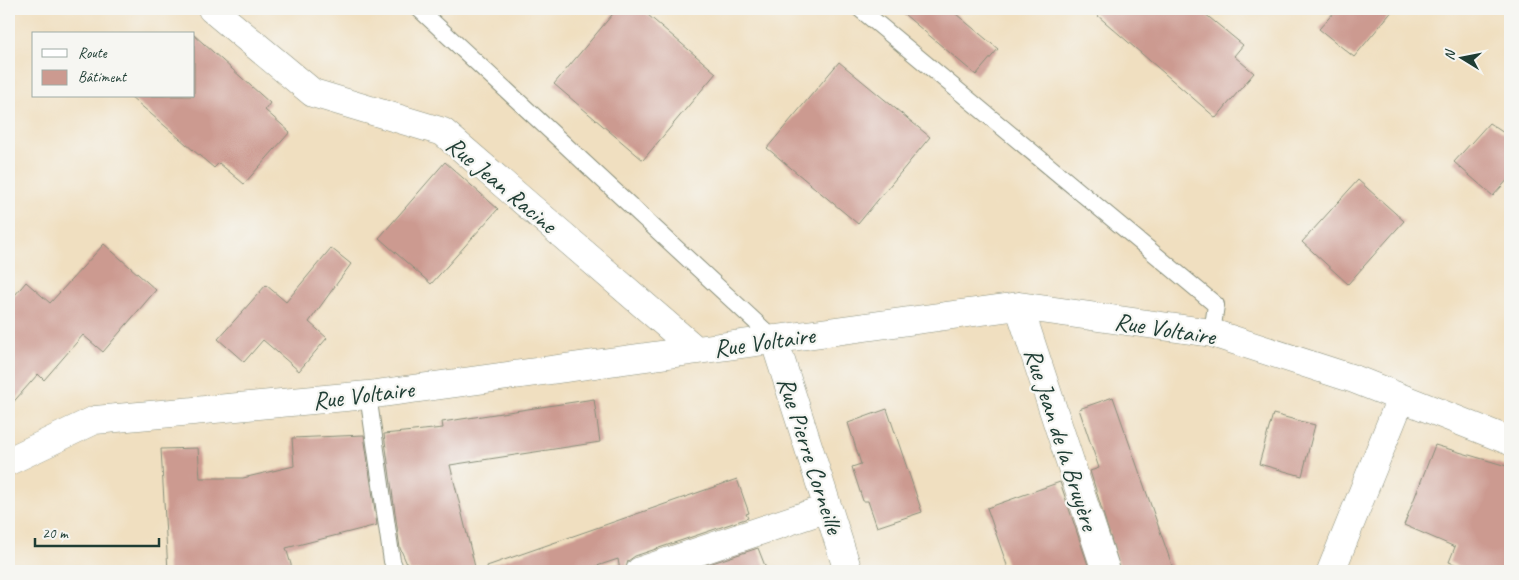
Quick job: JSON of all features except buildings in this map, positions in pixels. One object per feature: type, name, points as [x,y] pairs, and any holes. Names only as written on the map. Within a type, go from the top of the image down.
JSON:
[{"type":"street","name":"Rue Jean Racine","points":[[212,9],[313,93],[443,132],[696,350]]},
{"type":"street","name":"Rue Voltaire","points":[[9,461],[95,420],[368,394],[1019,306],[1212,333],[1354,379],[1510,441]]},
{"type":"street","name":"Rue Jean de la Bruyère","points":[[1019,306],[1106,571]]},
{"type":"street","name":"Rue Pierre Corneille","points":[[774,339],[848,571]]},
{"type":"street","points":[[1331,571],[1401,398]]},
{"type":"street","points":[[640,571],[828,508]]},
{"type":"lane","points":[[419,9],[774,339]]},
{"type":"lane","points":[[860,9],[1216,305],[1212,333]]},
{"type":"lane","points":[[368,394],[392,561],[396,571]]}]
